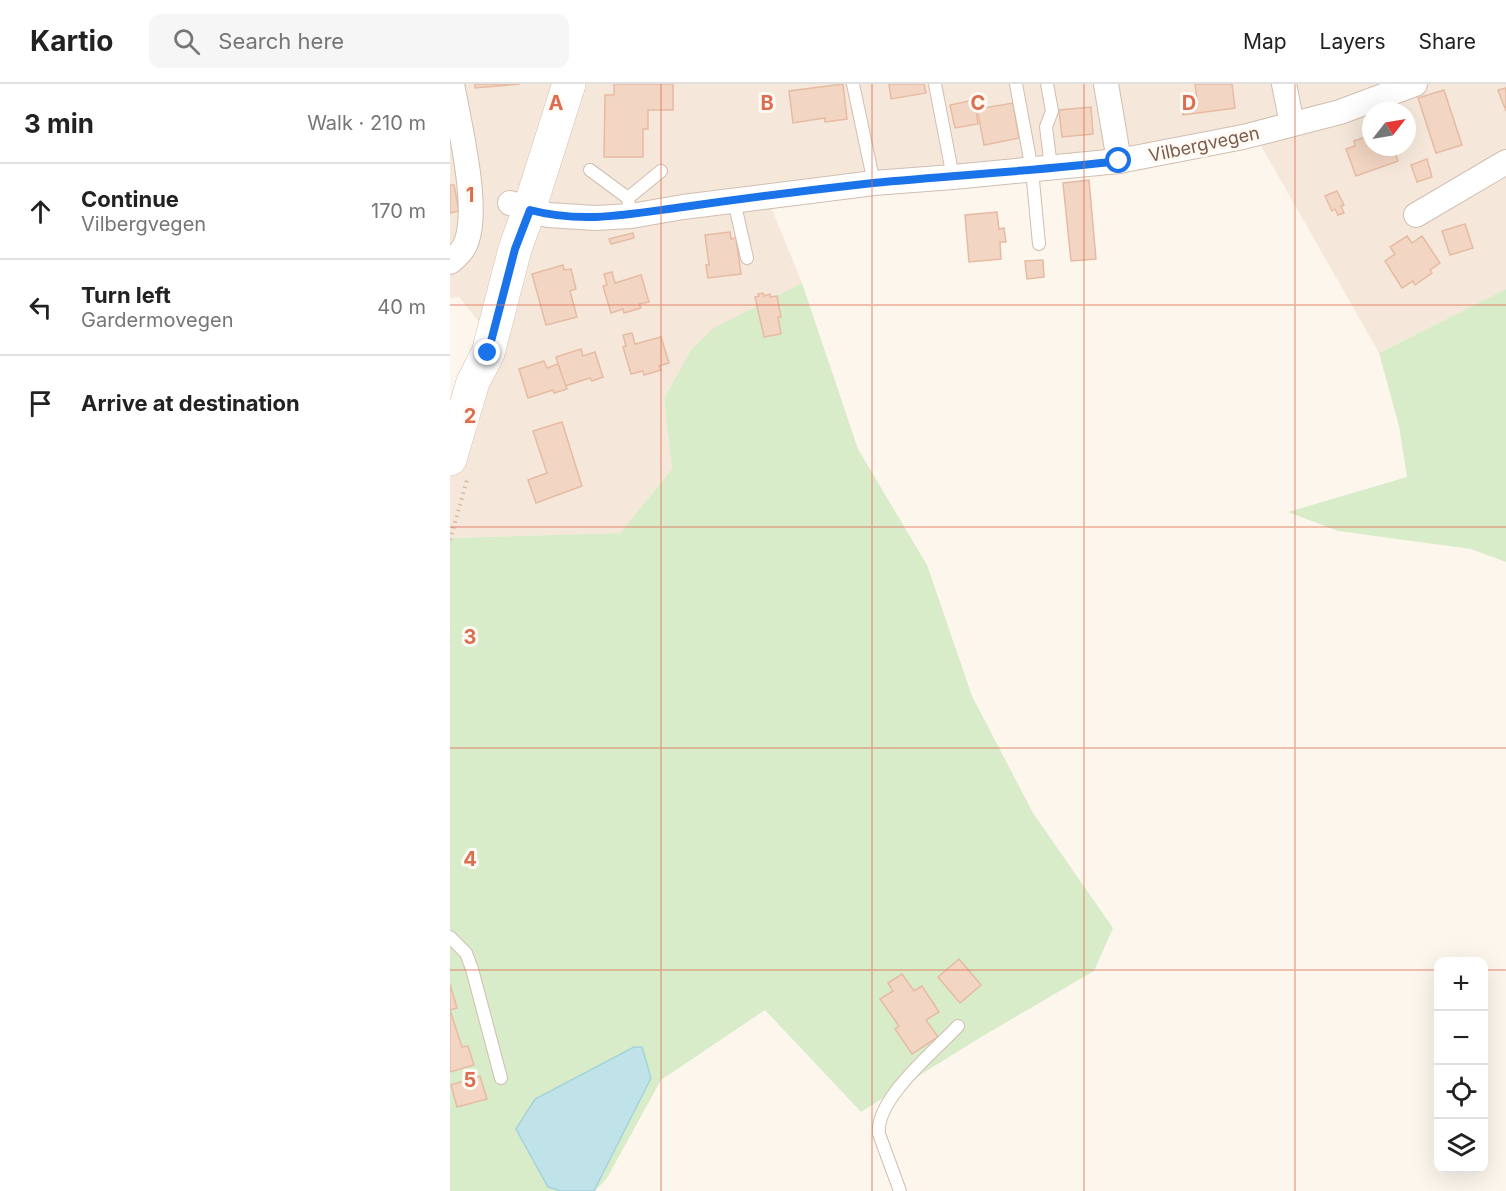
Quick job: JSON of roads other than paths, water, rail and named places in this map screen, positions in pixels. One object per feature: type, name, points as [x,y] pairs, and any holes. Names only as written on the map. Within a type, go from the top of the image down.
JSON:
[{"type":"main road","points":[[520,207],[554,84]]},
{"type":"main road","points":[[459,469],[473,382],[472,351],[497,243],[520,207],[569,84]]},
{"type":"street","points":[[450,262],[459,254],[468,238],[471,207],[452,84]]},
{"type":"street","points":[[1106,84],[1119,161]]},
{"type":"street","points":[[1284,84],[1292,124]]},
{"type":"street","name":"Vilbergvegen","points":[[520,207],[567,217],[595,218],[630,207],[683,207],[874,183],[1119,161],[1196,148],[1340,112],[1415,84]]},
{"type":"street","points":[[1416,215],[1506,162]]},
{"type":"lane","points":[[853,84],[874,183]]},
{"type":"lane","points":[[935,84],[953,177]]},
{"type":"lane","points":[[1016,84],[1042,169]]},
{"type":"lane","points":[[1039,244],[1042,169],[1047,127],[1052,111],[1047,84]]},
{"type":"lane","points":[[590,170],[630,207],[661,171]]},
{"type":"lane","points":[[734,201],[747,258]]},
{"type":"lane","points":[[450,937],[466,953],[472,969],[501,1078]]},
{"type":"lane","points":[[900,1191],[879,1134],[878,1125],[889,1100],[958,1026]]},
{"type":"water","points":[[634,1047],[642,1047],[651,1078],[594,1191],[561,1191],[548,1187],[516,1129],[535,1099]]}]
